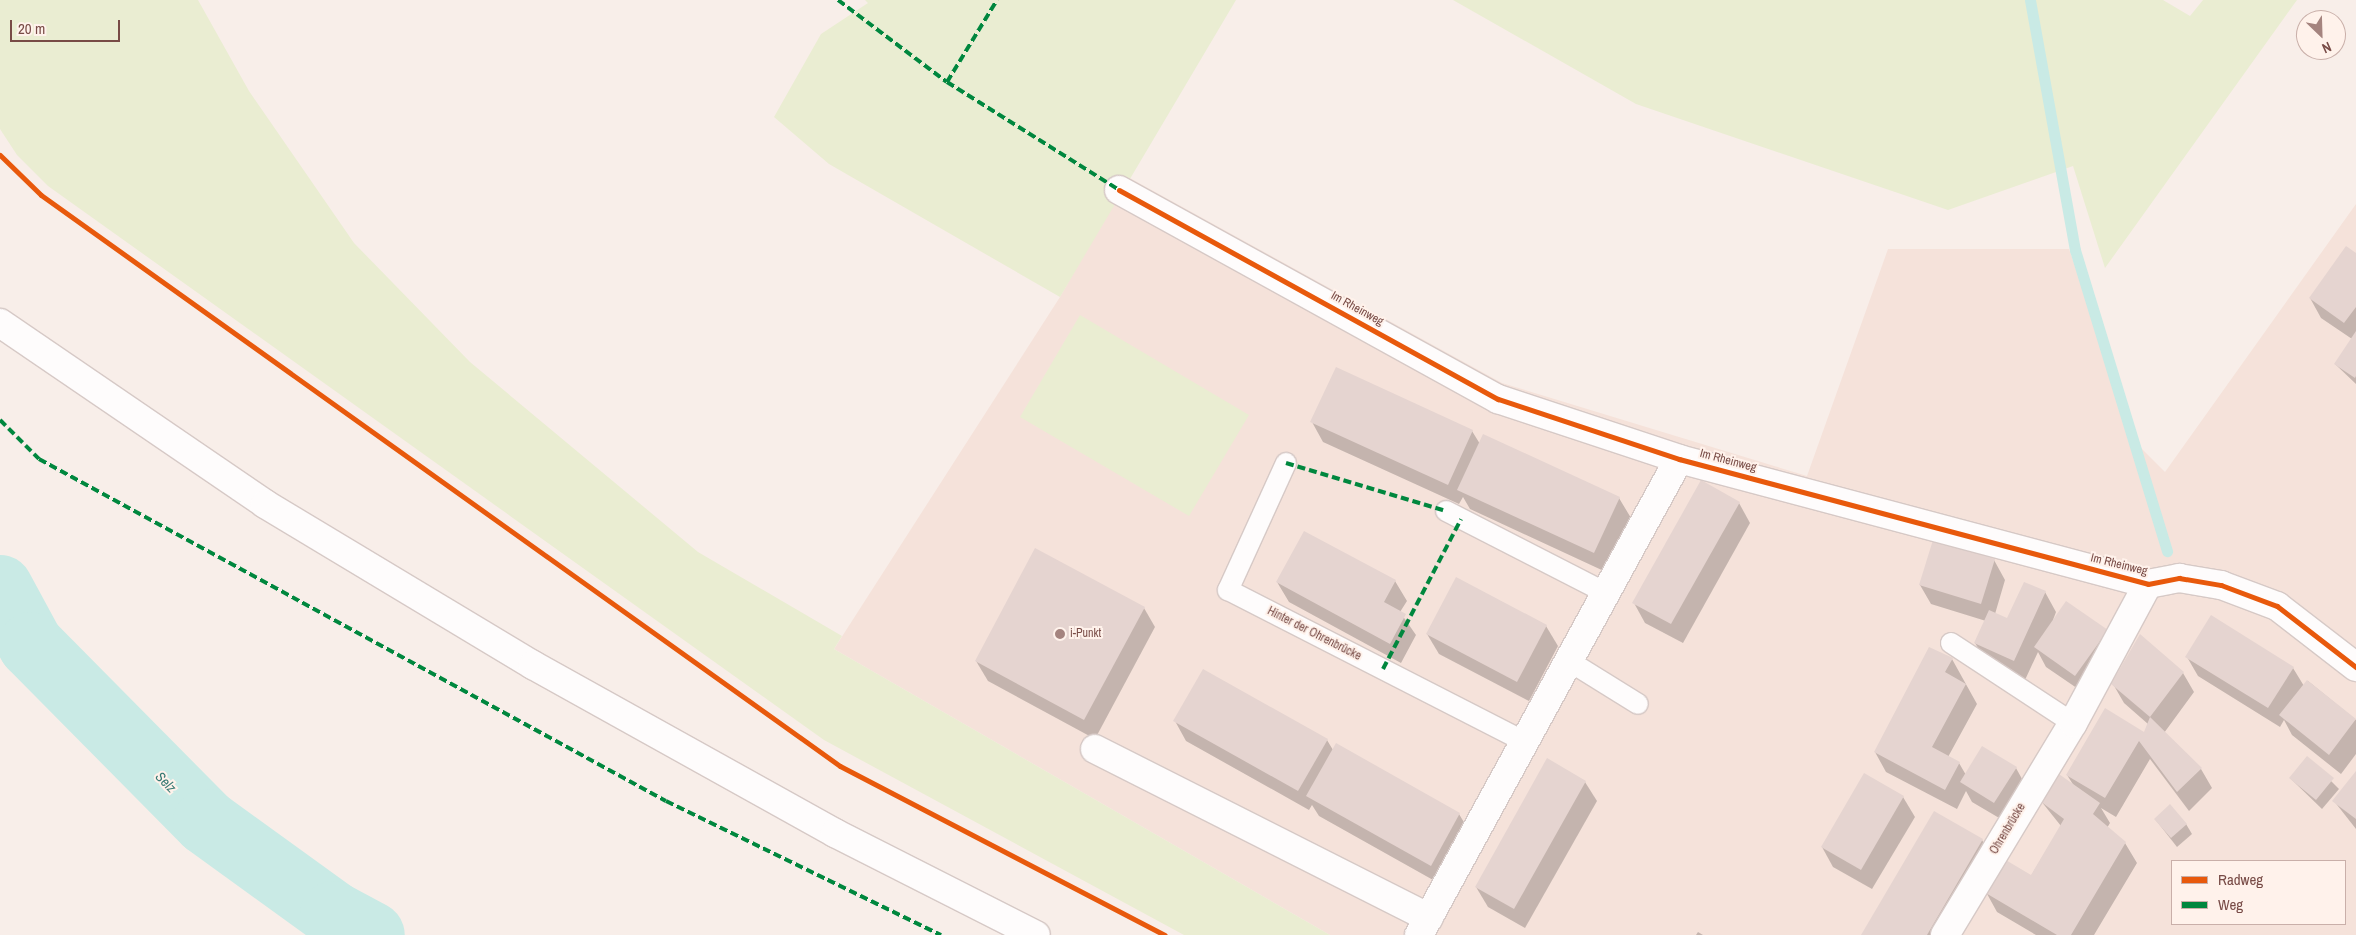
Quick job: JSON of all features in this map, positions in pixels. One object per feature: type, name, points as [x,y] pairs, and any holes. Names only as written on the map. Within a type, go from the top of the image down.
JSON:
[{"type":"street","name":"Im Rheinweg","points":[[1119,190],[1498,399],[1679,459],[2148,584],[2179,578],[2221,585],[2277,606],[2356,667]]},
{"type":"street","points":[[0,324],[265,504],[532,666],[835,834],[1036,935]]},
{"type":"street","points":[[1095,749],[1424,926],[1679,459]]},
{"type":"street","name":"Ohrenbrücke","points":[[1945,935],[2073,723],[2148,584]]},
{"type":"lane","name":"Hinter der Ohrenbrücke","points":[[1286,463],[1228,590],[1525,742]]},
{"type":"lane","points":[[1446,511],[1606,594]]},
{"type":"lane","points":[[1952,643],[2073,723]]},
{"type":"lane","points":[[1569,661],[1638,704]]},
{"type":"shaded area","points":[[1128,177],[1502,383],[1807,476],[1888,249],[2069,249],[2137,444],[2165,472],[2356,204],[2356,935],[1330,935],[834,649],[1060,297]]},
{"type":"green space","points":[[0,0],[198,0],[249,91],[354,243],[470,362],[698,552],[842,636],[834,649],[1330,935],[1184,935],[824,740],[48,186],[17,155],[0,129]]},
{"type":"green space","points":[[865,0],[1236,0],[1060,297],[829,164],[774,117],[821,34],[868,3]]},
{"type":"green space","points":[[1453,0],[2163,0],[2190,16],[2203,0],[2297,0],[2105,268],[2073,166],[1948,210],[1636,104]]},
{"type":"green space","points":[[1080,315],[1249,415],[1189,516],[1020,417]]},
{"type":"building","points":[[2346,246],[2356,253],[2356,307],[2344,323],[2309,298]]},
{"type":"building","points":[[2356,331],[2356,376],[2355,378],[2334,364]]},
{"type":"building","points":[[1336,367],[1473,430],[1448,485],[1310,422]]},
{"type":"building","points":[[1483,434],[1620,497],[1594,553],[1457,490]]},
{"type":"building","points":[[1701,480],[1740,502],[1671,624],[1632,603]]},
{"type":"building","points":[[1304,531],[1396,580],[1384,602],[1406,614],[1390,644],[1276,582]]},
{"type":"building","points":[[1933,540],[1995,559],[1981,604],[1919,585]]},
{"type":"building","name":"i-Punkt","points":[[1035,548],[1145,607],[1084,720],[975,661]]},
{"type":"building","points":[[1456,577],[1547,625],[1517,682],[1426,634]]},
{"type":"building","points":[[2024,582],[2046,591],[2014,661],[1974,643],[1989,610],[2007,618]]},
{"type":"building","points":[[2066,601],[2108,630],[2075,676],[2034,647]]},
{"type":"building","points":[[2211,615],[2294,667],[2268,708],[2185,657]]},
{"type":"building","points":[[2140,634],[2184,672],[2150,717],[2111,684]]},
{"type":"building","points":[[1929,647],[1953,658],[1945,672],[1966,684],[1932,747],[1960,762],[1945,790],[1874,752]]},
{"type":"building","points":[[1203,669],[1328,739],[1298,791],[1173,721]]},
{"type":"building","points":[[2307,680],[2356,719],[2329,755],[2279,715]]},
{"type":"building","points":[[2105,708],[2144,732],[2150,717],[2202,768],[2177,792],[2139,741],[2105,798],[2066,775]]},
{"type":"building","points":[[1336,743],[1460,813],[1431,866],[1306,796]]},
{"type":"building","points":[[1982,746],[2017,767],[1994,803],[1960,782]]},
{"type":"building","points":[[2307,756],[2334,778],[2316,800],[2289,778]]},
{"type":"building","points":[[1547,758],[1586,781],[1514,909],[1475,887]]},
{"type":"building","points":[[2356,771],[2356,819],[2332,801]]},
{"type":"building","points":[[2056,772],[2100,803],[2093,814],[2126,842],[2071,935],[2057,935],[1984,892],[2004,859],[2031,875],[2064,819],[2040,801]]},
{"type":"building","points":[[1864,773],[1904,796],[1861,870],[1821,847]]},
{"type":"building","points":[[2170,804],[2187,824],[2171,838],[2154,819]]},
{"type":"building","points":[[1934,811],[1983,839],[1927,935],[1861,935]]},
{"type":"waterway","points":[[2030,0],[2075,250],[2167,551]]},
{"type":"waterway","name":"Selz","points":[[0,588],[31,645],[206,822],[333,914],[372,935]]},
{"type":"marked path","points":[[838,0],[947,82],[1119,190]]},
{"type":"marked path","points":[[947,82],[997,0]]},
{"type":"marked path","points":[[0,420],[39,459],[666,801],[941,935]]},
{"type":"marked path","points":[[1286,463],[1446,511]]},
{"type":"marked path","points":[[1383,669],[1461,519]]},
{"type":"cycle path","points":[[0,155],[41,195],[840,766],[1165,935]]},
{"type":"cycle path","points":[[1119,190],[1498,399],[1679,459],[2148,584],[2179,578],[2221,585],[2277,606],[2356,667]]},
{"type":"place","name":"i-Punkt","points":[[1060,634]]}]
